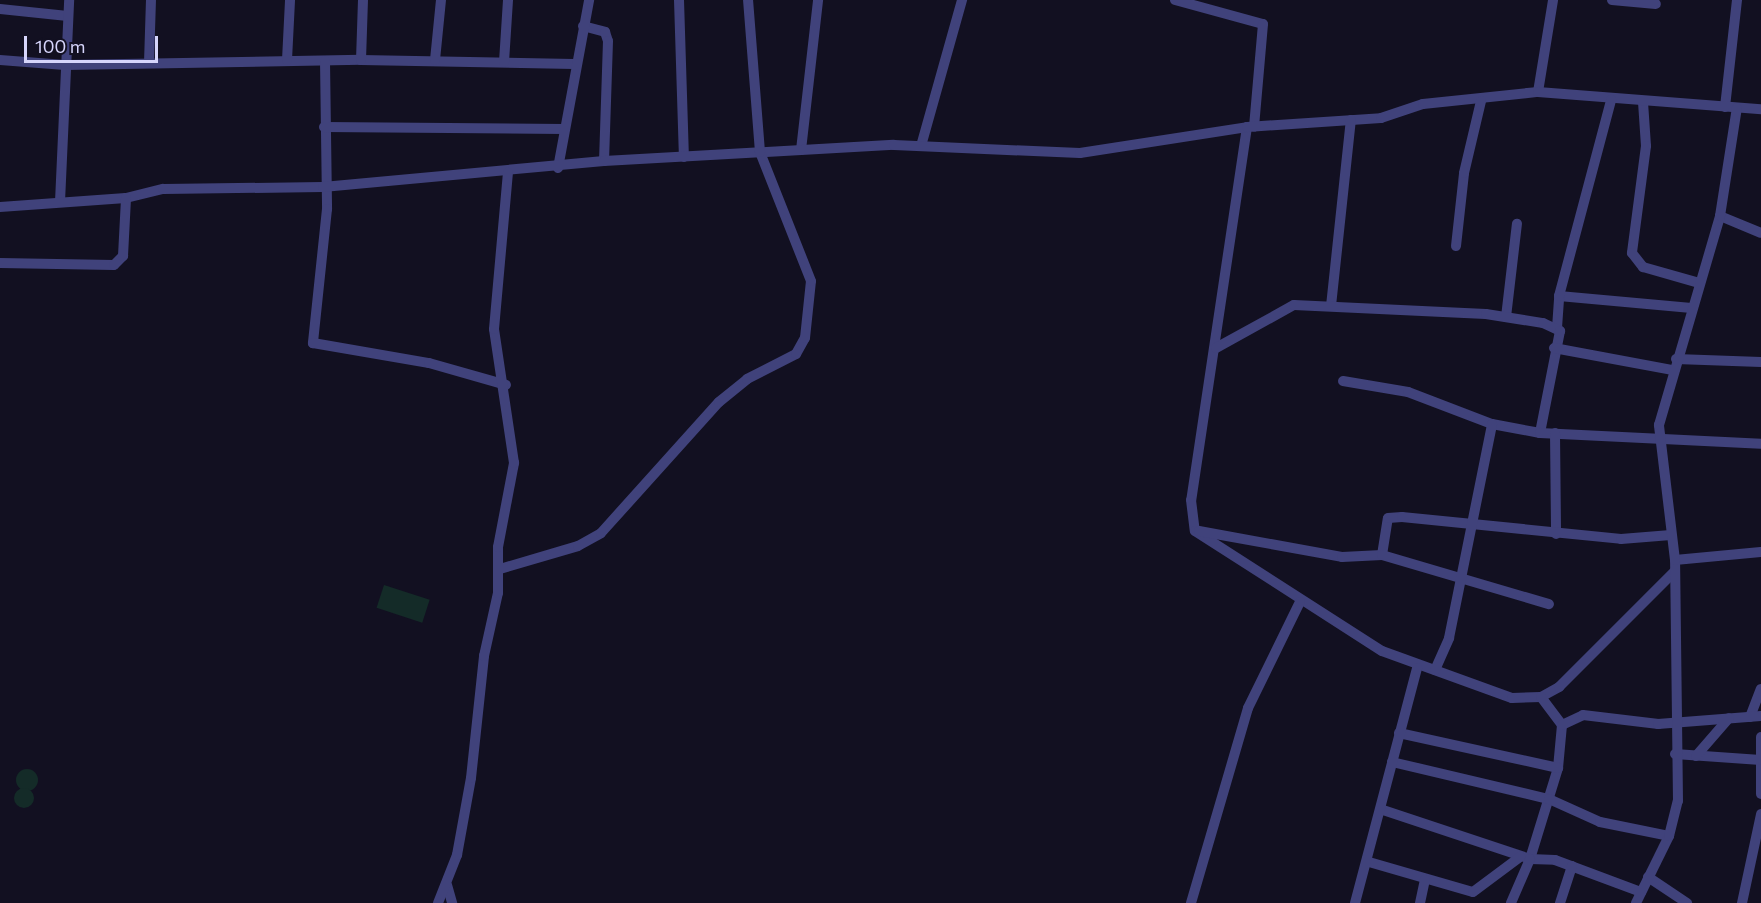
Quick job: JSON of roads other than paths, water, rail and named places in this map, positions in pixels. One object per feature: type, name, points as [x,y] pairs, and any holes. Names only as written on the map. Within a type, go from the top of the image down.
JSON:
[{"type":"street","points":[[60,202],[69,0]]},
{"type":"street","points":[[149,63],[151,0]]},
{"type":"street","points":[[287,60],[290,0]]},
{"type":"street","points":[[361,60],[363,0]]},
{"type":"street","points":[[435,60],[441,0]]},
{"type":"street","points":[[504,62],[508,0]]},
{"type":"street","points":[[558,168],[574,64],[589,0]]},
{"type":"street","points":[[679,0],[684,156]]},
{"type":"street","points":[[500,569],[578,546],[601,533],[719,402],[747,379],[796,354],[810,320],[811,281],[760,152],[748,0]]},
{"type":"street","points":[[801,150],[818,0]]},
{"type":"street","points":[[921,146],[962,0]]},
{"type":"street","points":[[1175,0],[1263,24],[1251,127],[1191,500],[1196,531],[1300,602],[1418,668],[1435,670],[1512,698],[1541,697],[1570,678],[1675,566],[1761,552]]},
{"type":"street","points":[[1538,92],[1553,0]]},
{"type":"street","points":[[1612,0],[1656,4]]},
{"type":"street","points":[[1725,107],[1737,0]]},
{"type":"street","points":[[0,9],[68,16]]},
{"type":"street","points":[[583,26],[605,32],[608,41],[604,161]]},
{"type":"street","points":[[0,60],[65,65],[287,60],[435,60],[574,64]]},
{"type":"street","points":[[325,61],[324,187],[327,209],[313,344],[429,363],[506,385]]},
{"type":"street","points":[[0,207],[126,198],[163,189],[324,187],[508,173],[604,161],[760,152],[921,146],[1080,153],[1251,127],[1381,118],[1423,104],[1481,101],[1538,92],[1611,100],[1761,109]]},
{"type":"street","points":[[1540,433],[1557,328],[1559,296],[1611,100]]},
{"type":"street","points":[[1456,246],[1464,173],[1481,101]]},
{"type":"street","points":[[1643,102],[1646,146],[1632,253],[1643,267],[1699,283]]},
{"type":"street","points":[[1636,903],[1669,836],[1678,801],[1675,754],[1675,566],[1658,438],[1676,359],[1720,216],[1737,108]]},
{"type":"street","points":[[1331,306],[1351,120]]},
{"type":"street","points":[[324,127],[564,129]]},
{"type":"street","points":[[438,903],[447,885],[471,778],[500,569],[498,547],[514,463],[506,385],[494,329],[508,173]]},
{"type":"street","points":[[0,263],[114,266],[123,256],[126,198]]},
{"type":"street","points":[[1720,216],[1761,232]]},
{"type":"street","points":[[1506,317],[1517,224]]},
{"type":"street","points":[[1559,296],[1691,308]]},
{"type":"street","points":[[1216,348],[1276,311],[1331,306],[1506,317],[1557,328]]},
{"type":"street","points":[[1554,348],[1673,370]]},
{"type":"street","points":[[1676,359],[1761,362]]},
{"type":"street","points":[[1343,381],[1408,392],[1492,424],[1540,433],[1761,444]]},
{"type":"street","points":[[1435,670],[1449,638],[1474,526],[1492,424]]},
{"type":"street","points":[[1556,433],[1556,534]]},
{"type":"street","points":[[1382,555],[1388,518],[1633,539],[1671,535]]},
{"type":"street","points":[[1196,531],[1342,557],[1382,555],[1549,604]]},
{"type":"street","points":[[1191,903],[1248,708],[1300,602]]},
{"type":"street","points":[[1359,902],[1383,810],[1399,733],[1418,668]]},
{"type":"street","points":[[1562,725],[1600,714],[1676,724],[1756,716],[1761,689]]},
{"type":"street","points":[[1511,903],[1558,768],[1562,725],[1541,697]]},
{"type":"street","points":[[1696,756],[1729,718]]},
{"type":"street","points":[[1399,733],[1558,768]]},
{"type":"street","points":[[1761,737],[1761,794]]},
{"type":"street","points":[[1675,754],[1760,760]]},
{"type":"street","points":[[1392,762],[1549,799],[1600,822],[1669,836]]},
{"type":"street","points":[[1383,810],[1525,858],[1544,857],[1641,892]]},
{"type":"street","points":[[1742,903],[1760,820]]},
{"type":"street","points":[[1369,862],[1472,898],[1525,858]]},
{"type":"street","points":[[1560,903],[1572,866]]},
{"type":"street","points":[[1648,877],[1665,898],[1687,903]]},
{"type":"street","points":[[1420,903],[1425,880]]},
{"type":"street","points":[[447,885],[452,903]]}]
